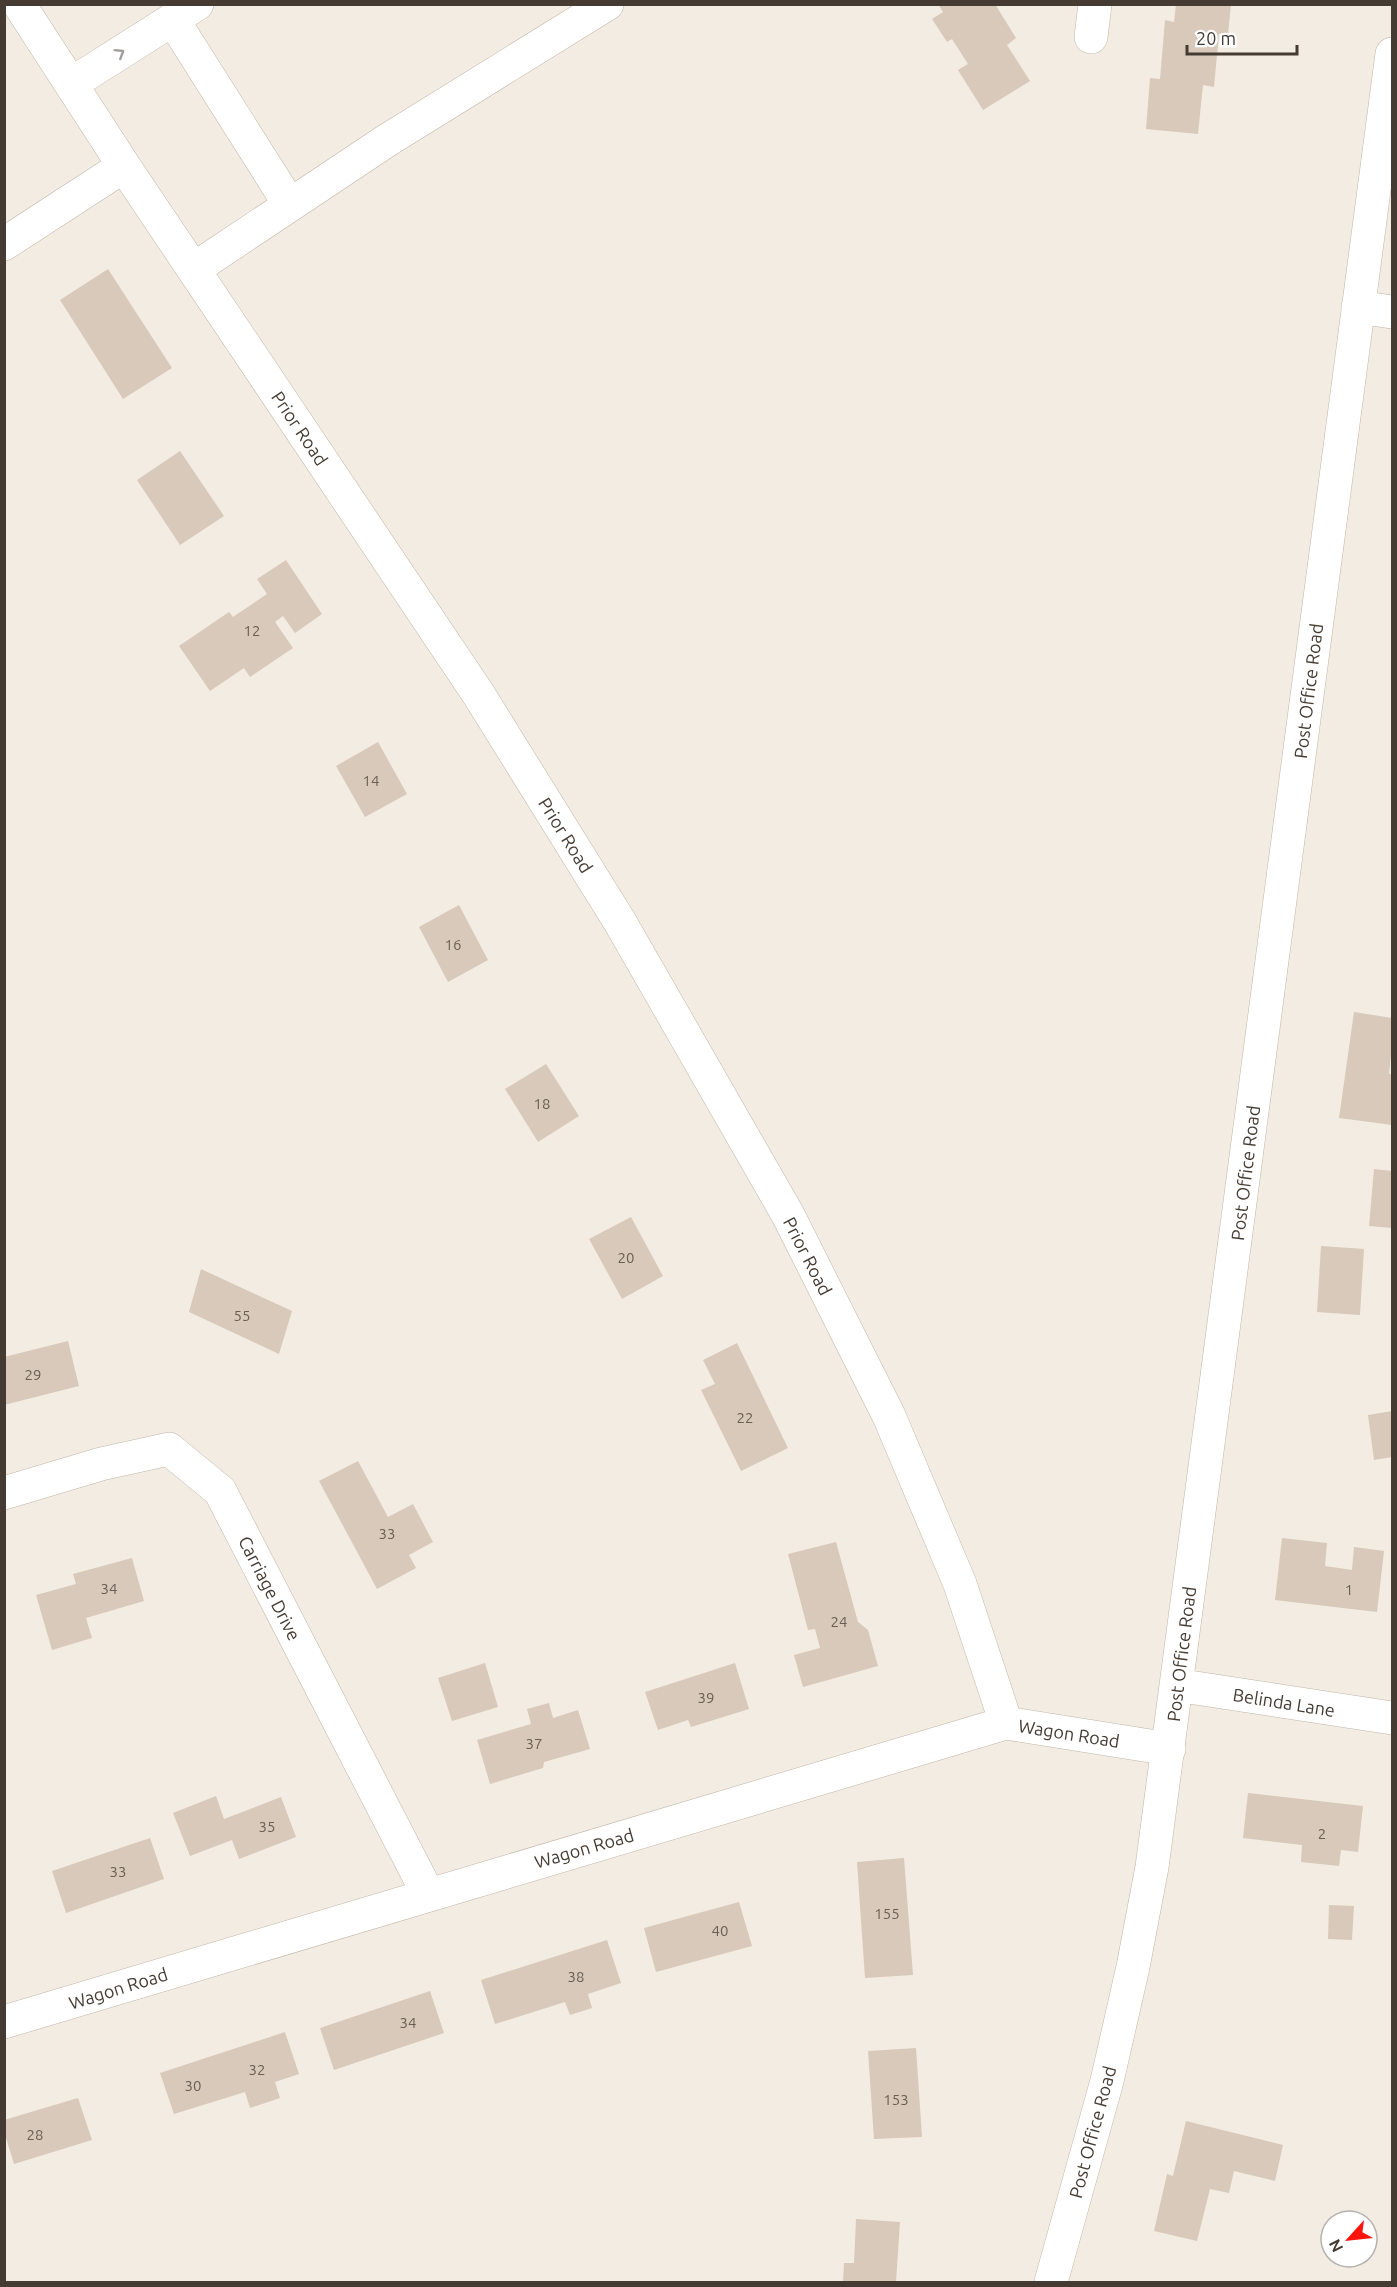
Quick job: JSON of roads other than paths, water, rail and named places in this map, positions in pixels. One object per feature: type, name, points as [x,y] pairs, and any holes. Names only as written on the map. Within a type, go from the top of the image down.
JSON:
[{"type":"street","name":"Prior Road","points":[[19,4],[124,166],[485,705],[620,922],[788,1215],[893,1427],[960,1584],[1006,1723]]},
{"type":"street","points":[[194,269],[386,141],[607,4]]},
{"type":"street","points":[[1091,37],[1095,4]]},
{"type":"street","points":[[71,84],[185,12],[290,205]]},
{"type":"street","name":"Post Office Road","points":[[1051,2283],[1107,2081],[1133,1967],[1152,1868],[1392,54]]},
{"type":"street","points":[[4,244],[124,166]]},
{"type":"street","points":[[1358,307],[1392,312]]},
{"type":"street","name":"Carriage Drive","points":[[4,1493],[101,1464],[169,1449],[220,1491],[428,1894]]},
{"type":"street","name":"Belinda Lane","points":[[1176,1685],[1392,1718]]},
{"type":"street","name":"Wagon Road","points":[[4,2022],[1006,1723],[1168,1749]]}]
